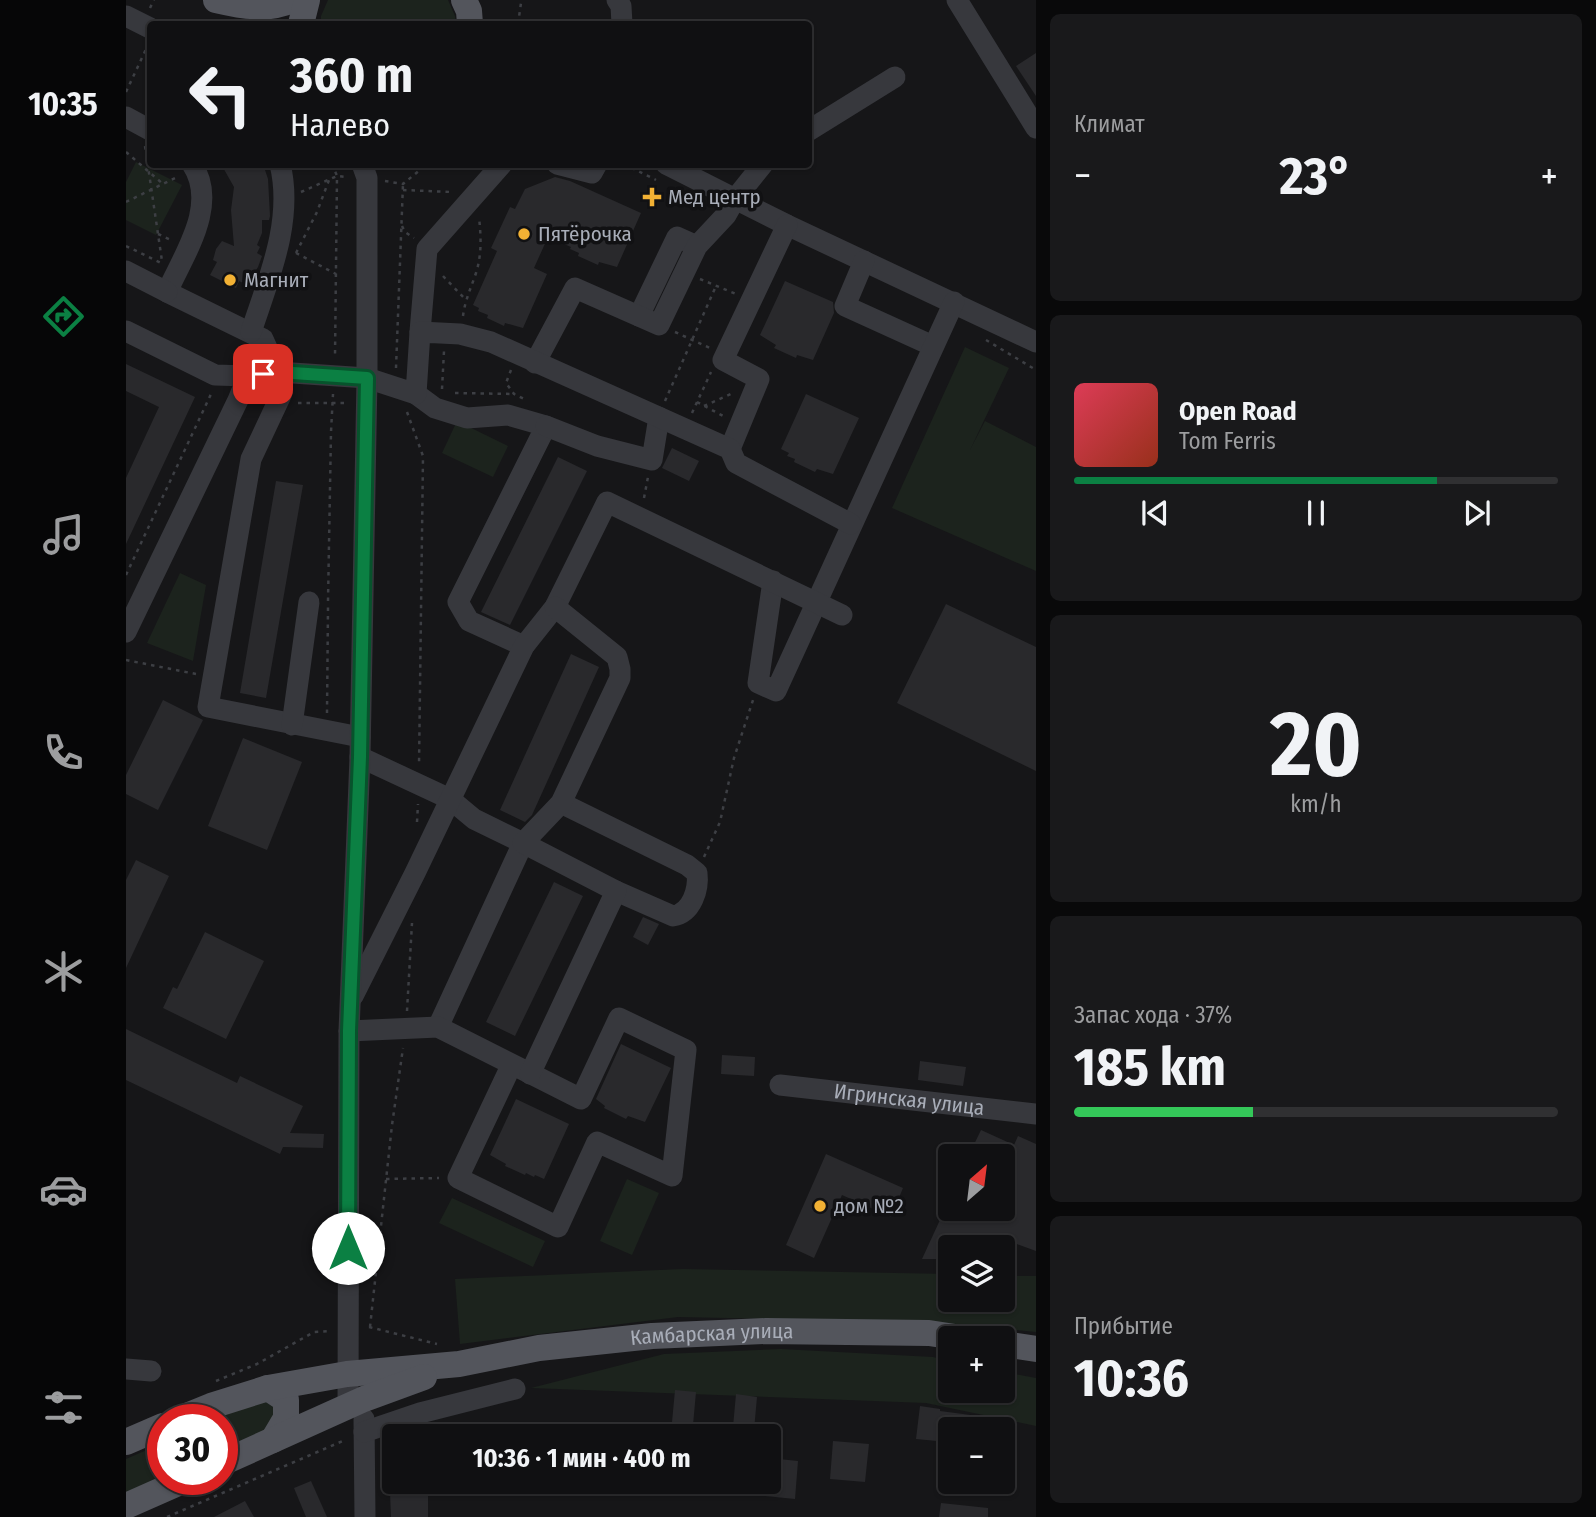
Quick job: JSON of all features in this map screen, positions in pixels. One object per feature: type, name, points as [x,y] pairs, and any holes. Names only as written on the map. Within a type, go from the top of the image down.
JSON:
[{"type":"main road","points":[[210,0],[245,21]]},
{"type":"main road","points":[[216,0],[248,7],[281,5],[292,0]]},
{"type":"main road","points":[[302,21],[307,0]]},
{"type":"main road","name":"Камбарская улица","points":[[217,1404],[268,1388],[347,1374],[459,1364],[540,1349],[652,1336],[766,1331],[938,1334]]},
{"type":"main road","points":[[1015,1346],[1036,1349]]},
{"type":"main road","name":"Камбарская улица","points":[[238,1456],[356,1403],[459,1364]]},
{"type":"main road","points":[[268,1388],[286,1400],[286,1418],[273,1440]]},
{"type":"main road","points":[[126,1442],[147,1433]]},
{"type":"main road","points":[[126,1506],[151,1495]]},
{"type":"street","points":[[617,0],[621,6],[622,21]]},
{"type":"street","points":[[957,0],[1036,128]]},
{"type":"street","points":[[126,16],[147,26]]},
{"type":"street","points":[[812,129],[895,77]]},
{"type":"street","points":[[167,292],[202,214],[200,176],[195,168]]},
{"type":"street","points":[[251,332],[286,252],[281,235],[284,179],[281,168]]},
{"type":"street","points":[[407,392],[420,332],[427,249],[499,168]]},
{"type":"street","points":[[572,168],[592,173],[595,168]]},
{"type":"street","points":[[674,168],[787,225],[1036,342]]},
{"type":"street","points":[[536,363],[575,288],[659,325],[696,246],[726,215],[760,168]]},
{"type":"street","points":[[365,1517],[364,1432],[347,1374],[349,1031],[360,747],[369,169]]},
{"type":"street","points":[[730,449],[759,379],[723,360],[722,354],[787,225]]},
{"type":"street","points":[[639,316],[677,237],[696,246]]},
{"type":"street","points":[[864,261],[845,306],[933,346]]},
{"type":"street","points":[[126,271],[262,339],[278,372],[282,393],[251,459],[208,707],[327,732],[360,747],[450,799],[474,819],[616,891],[673,916],[679,915],[690,905],[698,880],[696,873],[687,865],[561,803]]},
{"type":"street","points":[[773,580],[758,683],[776,691],[954,302]]},
{"type":"street","points":[[126,331],[215,375],[248,376],[278,372],[367,378],[442,402],[467,418],[508,415],[546,426],[597,446],[652,460],[660,417]]},
{"type":"street","points":[[420,332],[452,334],[491,342],[685,428],[730,449],[736,463],[851,524]]},
{"type":"street","points":[[126,632],[239,400],[248,376]]},
{"type":"street","points":[[524,646],[469,621],[458,602],[546,426]]},
{"type":"street","points":[[350,1003],[524,646],[555,607],[607,502],[842,615]]},
{"type":"street","points":[[292,725],[309,602]]},
{"type":"street","points":[[438,1027],[523,843],[561,803],[620,678],[617,657],[555,607]]},
{"type":"street","points":[[349,1031],[438,1027],[520,1070],[581,1099],[619,1018],[686,1050],[672,1176],[597,1142],[558,1227],[458,1178],[520,1070],[616,891]]},
{"type":"street","name":"Игринская улица","points":[[780,1085],[1036,1114]]},
{"type":"street","points":[[126,1369],[151,1371]]},
{"type":"street","points":[[411,1381],[420,1413]]},
{"type":"street","points":[[364,1432],[420,1413],[515,1389]]},
{"type":"path","points":[[518,21],[521,3],[524,0]]},
{"type":"path","points":[[126,92],[147,46]]},
{"type":"path","points":[[140,124],[147,161]]},
{"type":"path","points":[[126,152],[163,184]]},
{"type":"path","points":[[126,246],[162,264],[148,168]]},
{"type":"path","points":[[126,202],[192,168]]},
{"type":"path","points":[[327,732],[336,274],[337,176],[334,168]]},
{"type":"path","points":[[329,180],[317,212],[286,252],[336,274]]},
{"type":"path","points":[[403,184],[396,364],[407,392],[423,456],[417,824]]},
{"type":"path","points":[[403,190],[477,193],[482,244],[476,273],[452,334],[442,402],[514,394]]},
{"type":"path","points":[[684,272],[751,301]]},
{"type":"path","points":[[660,417],[716,286]]},
{"type":"path","points":[[659,325],[722,354],[685,428]]},
{"type":"path","points":[[126,575],[211,399],[215,375]]},
{"type":"path","points":[[704,406],[735,393],[752,396]]},
{"type":"path","points":[[697,402],[740,425]]},
{"type":"path","points":[[276,404],[366,404]]},
{"type":"path","points":[[637,516],[652,460]]},
{"type":"path","points":[[126,660],[213,677]]},
{"type":"path","points":[[696,873],[720,822],[734,758],[758,683]]},
{"type":"path","points":[[413,912],[406,1030],[370,1327],[437,1345]]},
{"type":"path","points":[[386,1179],[458,1178]]},
{"type":"path","points":[[211,1383],[257,1364],[314,1332]]},
{"type":"path","points":[[167,1517],[364,1432]]},
{"type":"shaded area","points":[[328,0],[448,0],[456,21],[321,21]]},
{"type":"shaded area","points":[[136,162],[182,185],[156,235],[126,220],[126,182]]},
{"type":"shaded area","points":[[965,347],[1009,368],[970,450],[985,421],[1036,447],[1036,571],[892,508]]},
{"type":"shaded area","points":[[457,421],[508,446],[493,477],[442,453]]},
{"type":"shaded area","points":[[180,573],[206,585],[193,661],[147,643]]},
{"type":"shaded area","points":[[627,1179],[659,1193],[632,1255],[600,1241]]},
{"type":"shaded area","points":[[452,1198],[545,1241],[533,1267],[439,1223]]},
{"type":"shaded area","points":[[683,1269],[938,1274],[938,1312],[1015,1312],[1015,1276],[1036,1276],[1036,1332],[1015,1330],[1015,1326],[930,1322],[678,1317],[460,1344],[455,1279]]},
{"type":"shaded area","points":[[781,1349],[933,1357],[938,1358],[938,1403],[1015,1403],[1015,1374],[1036,1378],[1036,1426],[1015,1422],[1015,1417],[993,1417],[926,1403],[531,1388],[664,1354]]},
{"type":"shaded area","points":[[267,1400],[279,1406],[271,1428],[238,1443],[238,1410]]},
{"type":"shaded area","points":[[147,1450],[147,1484],[126,1494],[126,1459]]},
{"type":"building","points":[[1036,53],[1036,96],[1016,66]]},
{"type":"building","points":[[223,168],[264,168],[268,179],[270,216],[269,220],[262,220],[262,233],[257,245],[260,247],[257,253],[262,256],[252,277],[247,275],[243,283],[239,281],[236,288],[210,275],[217,262],[213,260],[216,249],[222,241],[234,246],[231,210],[234,187]]},
{"type":"building","points":[[555,177],[570,181],[641,213],[617,267],[599,262],[598,265],[578,256],[579,253],[570,249],[571,247],[548,237],[534,268],[547,274],[523,328],[505,323],[504,326],[487,318],[488,315],[478,311],[479,308],[473,305],[497,251],[491,248],[510,207],[515,209],[525,189]]},
{"type":"building","points":[[785,281],[833,302],[834,313],[813,360],[797,355],[796,358],[774,348],[776,345],[760,335]]},
{"type":"building","points":[[126,364],[195,397],[126,544],[126,478],[159,407],[126,391]]},
{"type":"building","points":[[806,394],[859,418],[833,474],[817,469],[815,472],[794,462],[795,459],[787,456],[789,453],[781,449]]},
{"type":"building","points":[[672,448],[699,461],[689,481],[662,468]]},
{"type":"building","points":[[558,457],[587,471],[510,625],[481,612]]},
{"type":"building","points":[[276,481],[303,485],[266,698],[240,693]]},
{"type":"building","points":[[946,604],[1036,647],[1036,771],[897,703]]},
{"type":"building","points":[[571,654],[599,667],[532,815],[525,822],[500,810]]},
{"type":"building","points":[[163,700],[203,720],[158,810],[126,794],[126,775]]},
{"type":"building","points":[[243,738],[302,762],[267,850],[208,826]]},
{"type":"building","points":[[136,860],[169,876],[126,968],[126,880]]},
{"type":"building","points":[[554,882],[583,896],[515,1036],[486,1022]]},
{"type":"building","points":[[643,917],[659,924],[648,945],[633,937]]},
{"type":"building","points":[[205,932],[264,961],[226,1039],[163,1008],[173,987],[177,989]]},
{"type":"building","points":[[126,1029],[237,1083],[240,1076],[303,1106],[290,1133],[324,1134],[323,1148],[283,1147],[280,1154],[126,1080]]},
{"type":"building","points":[[621,1044],[671,1068],[645,1122],[628,1116],[626,1119],[604,1108],[596,1099]]},
{"type":"building","points":[[722,1055],[755,1057],[754,1076],[721,1074]]},
{"type":"building","points":[[920,1061],[966,1067],[963,1086],[918,1080]]},
{"type":"building","points":[[516,1099],[569,1124],[544,1179],[526,1173],[525,1175],[505,1166],[506,1164],[490,1155]]},
{"type":"building","points":[[981,1130],[1012,1144],[974,1144]]},
{"type":"building","points":[[1018,1136],[1036,1144],[1036,1251],[1015,1243],[1015,1235],[938,1235],[938,1259],[922,1259],[939,1222],[1015,1222],[1014,1144]]},
{"type":"building","name":"дом №2","points":[[826,1154],[903,1188],[891,1217],[842,1195],[814,1258],[786,1245]]},
{"type":"building","points":[[675,1390],[696,1392],[693,1424],[672,1422]]},
{"type":"building","points":[[736,1394],[757,1397],[755,1424],[733,1424]]},
{"type":"building","points":[[920,1406],[978,1416],[938,1417],[937,1441],[916,1439]]},
{"type":"building","points":[[833,1441],[869,1444],[865,1482],[830,1479]]},
{"type":"building","points":[[781,1459],[798,1461],[795,1499],[765,1496],[781,1494]]},
{"type":"building","points":[[311,1481],[327,1517],[306,1517],[294,1488]]},
{"type":"building","points":[[390,1494],[428,1494],[428,1517],[391,1517]]},
{"type":"building","points":[[245,1501],[254,1517],[214,1517]]},
{"type":"building","points":[[941,1503],[988,1508],[988,1517],[939,1517]]},
{"type":"place","name":"Мед центр","points":[[652,197]]},
{"type":"place","name":"Пятёрочка","points":[[524,234]]},
{"type":"place","name":"Магнит","points":[[230,280]]},
{"type":"place","name":"дом №2","points":[[820,1206]]},
{"type":"route","points":[[263,374],[278,372],[367,378],[360,757],[349,1031],[348,1248]]}]
